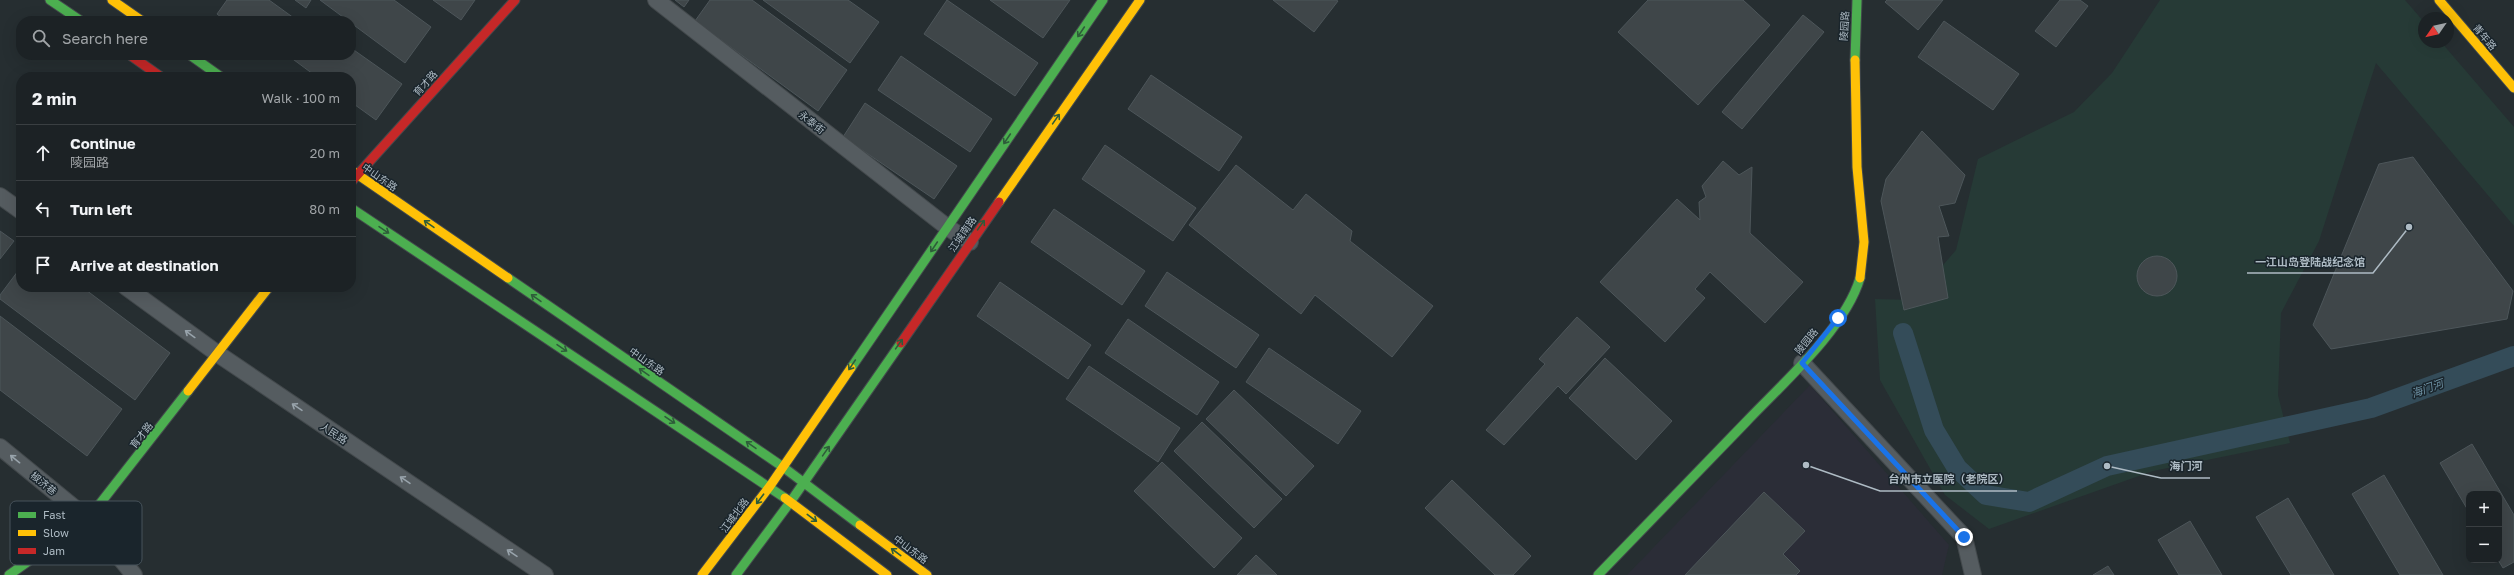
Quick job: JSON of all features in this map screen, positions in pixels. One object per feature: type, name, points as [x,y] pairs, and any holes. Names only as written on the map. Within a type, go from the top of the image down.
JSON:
[{"type":"main road","points":[[50,0],[73,16]]},
{"type":"main road","points":[[112,0],[135,16]]},
{"type":"main road","name":"育才路","points":[[356,170],[515,0]]},
{"type":"main road","name":"江城南路","points":[[783,468],[1103,0]]},
{"type":"main road","name":"江城南路","points":[[804,483],[970,242],[1140,0]]},
{"type":"main road","name":"陵园路","points":[[1598,575],[1802,363],[1838,318],[1858,284],[1865,246],[1856,168],[1854,43],[1857,0]]},
{"type":"main road","name":"青年路","points":[[2439,0],[2514,88]]},
{"type":"main road","points":[[137,60],[154,72]]},
{"type":"main road","points":[[197,60],[214,72]]},
{"type":"main road","name":"中山东路","points":[[356,173],[783,468],[927,575]]},
{"type":"main road","points":[[356,211],[770,486],[887,575]]},
{"type":"main road","name":"育才路","points":[[102,501],[265,292]]},
{"type":"main road","name":"江城北路","points":[[702,575],[783,468]]},
{"type":"main road","points":[[736,575],[804,483]]},
{"type":"main road","name":"育才路","points":[[9,575],[23,565]]},
{"type":"street","name":"永泰街","points":[[656,0],[947,227],[970,242]]},
{"type":"street","points":[[0,196],[16,207]]},
{"type":"street","name":"人民路","points":[[133,292],[218,354],[545,575]]},
{"type":"street","points":[[1802,363],[1964,537],[1973,575]]},
{"type":"street","name":"椒济巷","points":[[0,446],[66,501]]},
{"type":"street","name":"椒济巷","points":[[126,565],[134,575]]},
{"type":"shaded area","points":[[1810,385],[1949,545],[1942,575],[1627,575]]},
{"type":"green space","points":[[2160,0],[2405,0],[2418,15],[2418,48],[2446,48],[2514,127],[2514,226],[2376,63],[2319,241],[2281,313],[2278,395],[2290,443],[2153,471],[1989,529],[1945,495],[1880,380],[1875,299],[1913,300],[1956,250],[1978,159],[2074,112],[2112,73]]},
{"type":"building","points":[[227,0],[269,0],[291,16],[220,16],[217,14]]},
{"type":"building","points":[[295,0],[311,0],[306,8]]},
{"type":"building","points":[[320,0],[394,0],[431,27],[405,63],[356,27],[356,16],[342,16]]},
{"type":"building","points":[[433,0],[475,0],[461,20]]},
{"type":"building","points":[[675,0],[689,0],[684,7]]},
{"type":"building","points":[[710,0],[752,0],[847,70],[818,111],[695,21]]},
{"type":"building","points":[[763,0],[848,0],[879,22],[850,63]]},
{"type":"building","points":[[947,0],[1038,63],[1015,96],[924,34]]},
{"type":"building","points":[[990,0],[1070,0],[1043,38]]},
{"type":"building","points":[[1273,0],[1336,0],[1338,1],[1314,32]]},
{"type":"building","points":[[1648,0],[1743,0],[1770,25],[1698,105],[1618,32]]},
{"type":"building","points":[[1887,0],[1943,0],[1918,30],[1885,2]]},
{"type":"building","points":[[2060,0],[2080,0],[2088,6],[2056,47],[2035,31]]},
{"type":"building","points":[[1803,15],[1824,32],[1742,129],[1722,112]]},
{"type":"building","points":[[1944,21],[2019,74],[1993,110],[1918,57]]},
{"type":"building","points":[[356,52],[402,84],[376,120],[356,106],[356,72],[310,72],[294,60],[356,60]]},
{"type":"building","points":[[901,56],[992,119],[970,152],[878,90]]},
{"type":"building","points":[[1151,75],[1242,137],[1219,171],[1128,109]]},
{"type":"building","points":[[865,103],[957,166],[934,199],[843,137]]},
{"type":"building","points":[[1922,131],[1965,175],[1955,203],[1939,206],[1949,236],[1938,237],[1948,298],[1904,310],[1881,201],[1886,179]]},
{"type":"building","points":[[1105,145],[1196,208],[1173,241],[1082,179]]},
{"type":"building","points":[[2413,157],[2513,291],[2507,319],[2331,349],[2313,325],[2379,164]]},
{"type":"building","points":[[1723,161],[1739,175],[1752,167],[1750,233],[1803,282],[1765,323],[1710,272],[1695,289],[1705,298],[1665,342],[1600,282],[1677,199],[1700,220],[1699,202],[1706,197],[1702,186]]},
{"type":"building","points":[[1236,165],[1293,210],[1306,194],[1352,231],[1350,241],[1433,306],[1392,357],[1315,295],[1301,314],[1189,225]]},
{"type":"building","points":[[1054,209],[1145,271],[1122,305],[1031,242]]},
{"type":"building","points":[[0,231],[14,241],[0,259]]},
{"type":"building","points":[[2161,256],[2168,259],[2174,265],[2177,276],[2176,284],[2168,293],[2161,296],[2153,296],[2146,293],[2138,284],[2137,272],[2140,265],[2149,257]]},
{"type":"building","points":[[1167,272],[1259,335],[1236,368],[1145,306]]},
{"type":"building","points":[[16,274],[16,292],[89,292],[170,353],[135,400],[0,299],[0,295]]},
{"type":"building","points":[[1000,282],[1091,345],[1068,379],[977,316]]},
{"type":"building","points":[[0,316],[122,409],[87,456],[0,390]]},
{"type":"building","points":[[1577,317],[1610,347],[1566,394],[1558,386],[1504,445],[1486,430],[1545,364],[1539,359]]},
{"type":"building","points":[[1128,319],[1219,382],[1197,415],[1105,353]]},
{"type":"building","points":[[1269,348],[1361,411],[1338,444],[1246,382]]},
{"type":"building","points":[[1605,358],[1672,421],[1636,460],[1569,398]]},
{"type":"building","points":[[1089,366],[1180,428],[1158,462],[1066,399]]},
{"type":"building","points":[[1234,390],[1314,466],[1286,496],[1206,419]]},
{"type":"building","points":[[1202,422],[1282,499],[1254,528],[1174,451]]},
{"type":"building","points":[[2472,444],[2500,491],[2466,491],[2466,507],[2440,463]]},
{"type":"building","points":[[1162,462],[1242,538],[1214,568],[1134,491]]},
{"type":"building","points":[[2384,475],[2443,575],[2400,575],[2352,494]]},
{"type":"building","points":[[1452,480],[1531,556],[1513,575],[1495,575],[1425,508]]},
{"type":"building","points":[[1764,492],[1805,531],[1783,554],[1800,571],[1796,575],[1685,575]]},
{"type":"building","points":[[2502,495],[2514,515],[2514,562],[2503,568],[2500,563],[2502,563]]},
{"type":"building","points":[[2288,498],[2334,575],[2291,575],[2256,517]]},
{"type":"building","points":[[2190,521],[2222,575],[2179,575],[2158,540]]},
{"type":"building","points":[[1256,555],[1277,575],[1237,575]]},
{"type":"building","points":[[2108,566],[2114,575],[2093,575]]},
{"type":"waterway","name":"海门河","points":[[1903,333],[1934,430],[1957,468],[1986,495],[2029,502],[2107,466],[2371,408],[2514,356]]},
{"type":"traffic: fast","points":[[50,0],[74,16]]},
{"type":"traffic: fast","points":[[851,368],[1103,0]]},
{"type":"traffic: fast","points":[[1855,60],[1857,0]]},
{"type":"traffic: fast","points":[[197,60],[214,72]]},
{"type":"traffic: fast","points":[[356,211],[785,498]]},
{"type":"traffic: fast","points":[[508,278],[783,467],[860,525]]},
{"type":"traffic: fast","points":[[1598,575],[1811,355],[1841,317],[1860,278]]},
{"type":"traffic: fast","points":[[736,575],[791,501],[901,343]]},
{"type":"traffic: fast","points":[[102,501],[188,391]]},
{"type":"traffic: fast","points":[[9,575],[23,565]]},
{"type":"traffic: slow","points":[[112,0],[135,16]]},
{"type":"traffic: slow","points":[[999,202],[1140,0]]},
{"type":"traffic: slow","points":[[2439,0],[2514,88]]},
{"type":"traffic: slow","points":[[1855,60],[1857,167],[1864,242],[1860,278]]},
{"type":"traffic: slow","points":[[356,173],[508,278]]},
{"type":"traffic: slow","points":[[188,391],[265,292]]},
{"type":"traffic: slow","points":[[702,575],[770,486],[851,368]]},
{"type":"traffic: slow","points":[[785,498],[887,575]]},
{"type":"traffic: slow","points":[[860,525],[927,575]]},
{"type":"traffic: jam","points":[[356,176],[515,0]]},
{"type":"traffic: jam","points":[[137,60],[154,72]]},
{"type":"traffic: jam","points":[[901,343],[999,202]]},
{"type":"place","name":"一江山岛登陆战纪念馆","points":[[2409,227]]},
{"type":"place","name":"台州市立医院（老院区）","points":[[1806,465]]},
{"type":"place","name":"海门河","points":[[2107,466]]},
{"type":"route","points":[[1838,318],[1802,363],[1964,537]]}]
